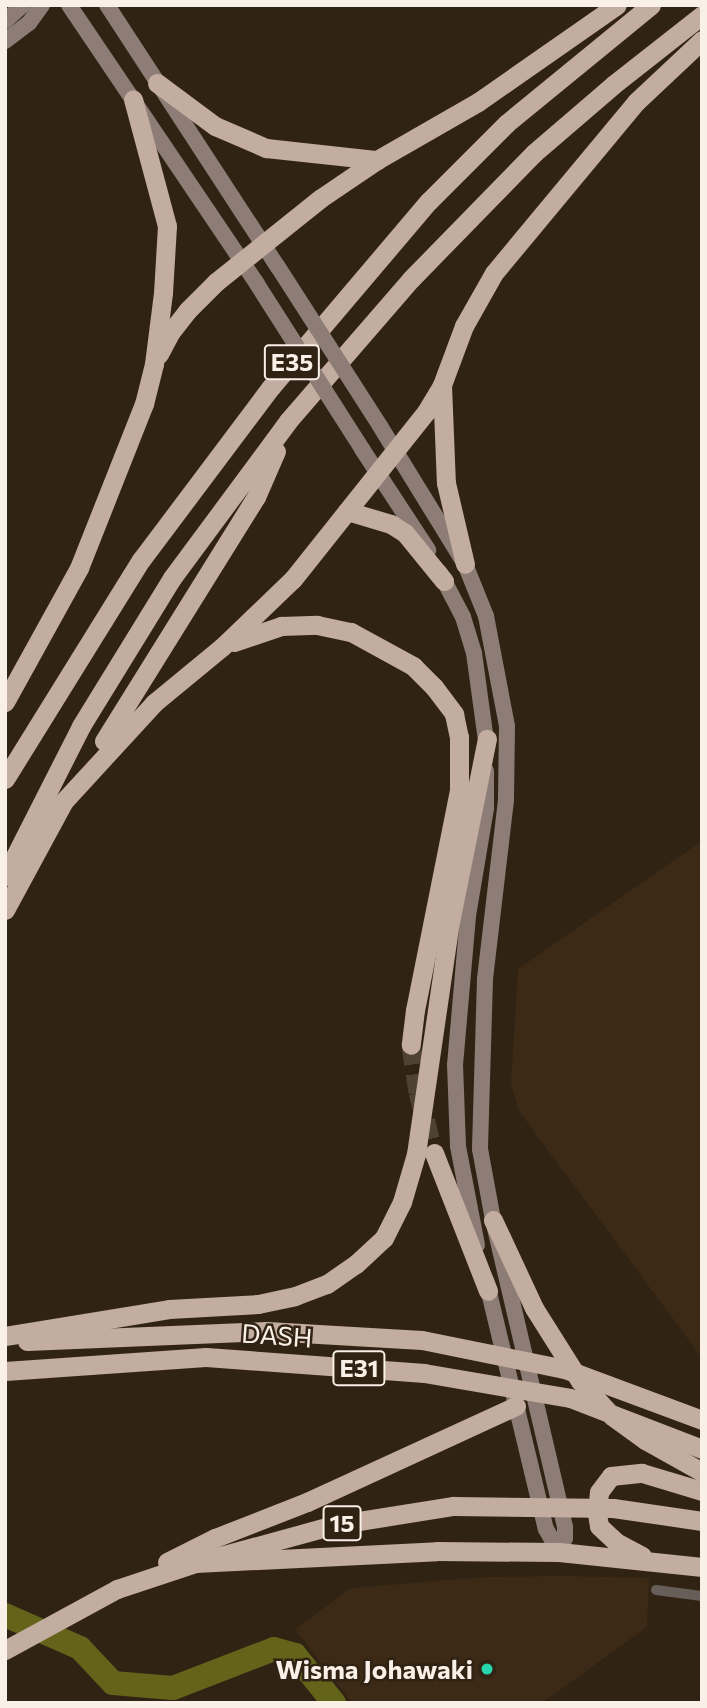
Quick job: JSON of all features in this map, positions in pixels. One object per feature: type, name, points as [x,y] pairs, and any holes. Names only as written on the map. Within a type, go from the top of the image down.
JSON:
[{"type":"highway","points":[[154,364],[170,333],[188,310],[321,198],[377,160],[478,102],[617,5]]},
{"type":"highway","name":"E35","points":[[5,779],[141,560],[271,387],[429,201],[507,123],[651,5]]},
{"type":"highway","name":"E35","points":[[5,876],[81,726],[165,589],[288,421],[411,279],[534,153],[612,85],[702,16]]},
{"type":"highway","points":[[64,801],[155,703],[222,647],[293,579],[396,450],[442,385],[464,326],[494,273],[636,102],[702,40]]},
{"type":"highway","points":[[157,82],[215,126],[266,148],[377,160]]},
{"type":"highway","points":[[5,702],[79,568],[144,404],[154,364],[167,226],[133,99]]},
{"type":"highway","points":[[442,385],[446,483],[464,564]]},
{"type":"highway","points":[[5,910],[64,801],[126,709],[256,497],[288,421]]},
{"type":"highway","points":[[347,511],[391,524],[405,533],[444,581]]},
{"type":"highway","points":[[222,647],[253,633],[281,626],[317,625],[351,632],[413,666],[434,687],[454,714],[459,737],[459,790],[415,1010],[411,1045]]},
{"type":"highway","points":[[5,1336],[169,1309],[258,1304],[295,1297],[327,1284],[356,1264],[384,1238],[402,1202],[416,1154],[450,922],[487,739]]},
{"type":"highway","points":[[434,1153],[488,1291]]},
{"type":"highway","points":[[493,1220],[534,1308],[580,1381],[612,1416],[645,1440],[702,1472]]},
{"type":"highway","name":"DASH","points":[[5,1342],[267,1331],[422,1340],[565,1369],[702,1420]]},
{"type":"highway","name":"DASH","points":[[5,1371],[206,1357],[424,1373],[569,1398],[702,1449]]},
{"type":"highway","points":[[150,1577],[169,1560],[215,1538],[307,1502],[516,1406]]},
{"type":"highway","points":[[656,1561],[635,1554],[599,1525],[599,1492],[611,1476],[626,1472],[642,1473],[702,1491]]},
{"type":"highway","name":"15","points":[[5,1650],[101,1597],[150,1577],[334,1525],[453,1506],[613,1508],[702,1521]]},
{"type":"highway","points":[[195,1563],[348,1558],[437,1551],[559,1552],[702,1567]]},
{"type":"main road","points":[[5,21],[23,5]]},
{"type":"main road","points":[[5,41],[29,23],[42,5]]},
{"type":"main road","points":[[69,5],[257,284],[428,550],[463,617],[474,653],[487,739],[486,808],[468,916],[455,1065],[458,1146],[488,1291],[546,1529],[559,1552]]},
{"type":"main road","points":[[107,5],[396,450],[464,564],[486,616],[507,726],[506,800],[485,979],[480,1149],[493,1220],[565,1527],[565,1538],[559,1552]]},
{"type":"street","points":[[656,1590],[702,1596]]},
{"type":"shaded area","points":[[702,841],[702,1358],[519,1111],[511,1083],[518,969]]},
{"type":"shaded area","points":[[486,1577],[649,1578],[647,1627],[542,1703],[352,1703],[295,1629],[351,1588]]},
{"type":"waterway","points":[[5,1615],[80,1648],[113,1683],[173,1688],[274,1649],[295,1655],[334,1703]]},
{"type":"tunnel","points":[[411,1045],[418,1092],[434,1153]]},
{"type":"place","name":"Wisma Johawaki","points":[[487,1669]]}]
